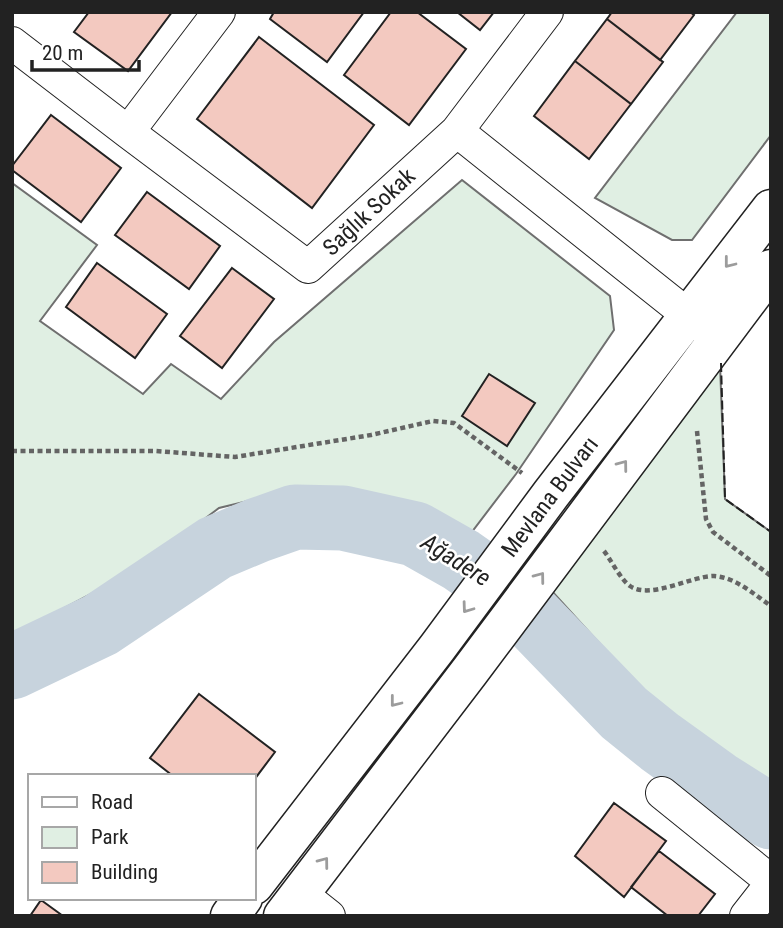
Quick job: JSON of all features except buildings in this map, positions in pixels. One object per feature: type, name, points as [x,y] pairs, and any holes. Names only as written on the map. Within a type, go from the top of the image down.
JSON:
[{"type":"street","points":[[128,132],[219,12]]},
{"type":"street","points":[[547,12],[457,131],[718,339]]},
{"type":"street","name":"Sağlık Sokak","points":[[12,43],[309,268],[457,131]]},
{"type":"street","name":"Mevlana Bulvarı","points":[[256,881],[771,209]]},
{"type":"street","name":"Mevlana Bulvarı","points":[[304,908],[470,671],[771,270]]},
{"type":"street","points":[[662,793],[771,883],[746,916]]},
{"type":"street","points":[[229,916],[241,900]]},
{"type":"path","points":[[12,450],[156,451],[235,457],[371,435],[433,421],[454,423],[551,494]]},
{"type":"path","points":[[696,426],[706,519],[713,532],[771,576]]},
{"type":"path","points":[[582,520],[629,585],[650,590],[714,576],[741,585],[771,606]]},
{"type":"green space","points":[[737,12],[771,12],[771,135],[692,240],[672,240],[595,198]]},
{"type":"green space","points":[[462,180],[610,296],[614,330],[516,474],[468,537],[310,486],[219,508],[138,569],[12,636],[12,183],[97,245],[40,321],[143,394],[171,364],[221,399],[274,342]]},
{"type":"green space","points":[[720,364],[725,499],[771,532],[771,781],[714,752],[650,699],[549,588]]},
{"type":"waterway","name":"Ağadere","points":[[12,667],[100,625],[215,548],[295,517],[343,518],[415,534],[461,560],[508,593],[624,713],[717,783],[771,817]]},
{"type":"fence","points":[[721,363],[725,499],[771,532]]}]
